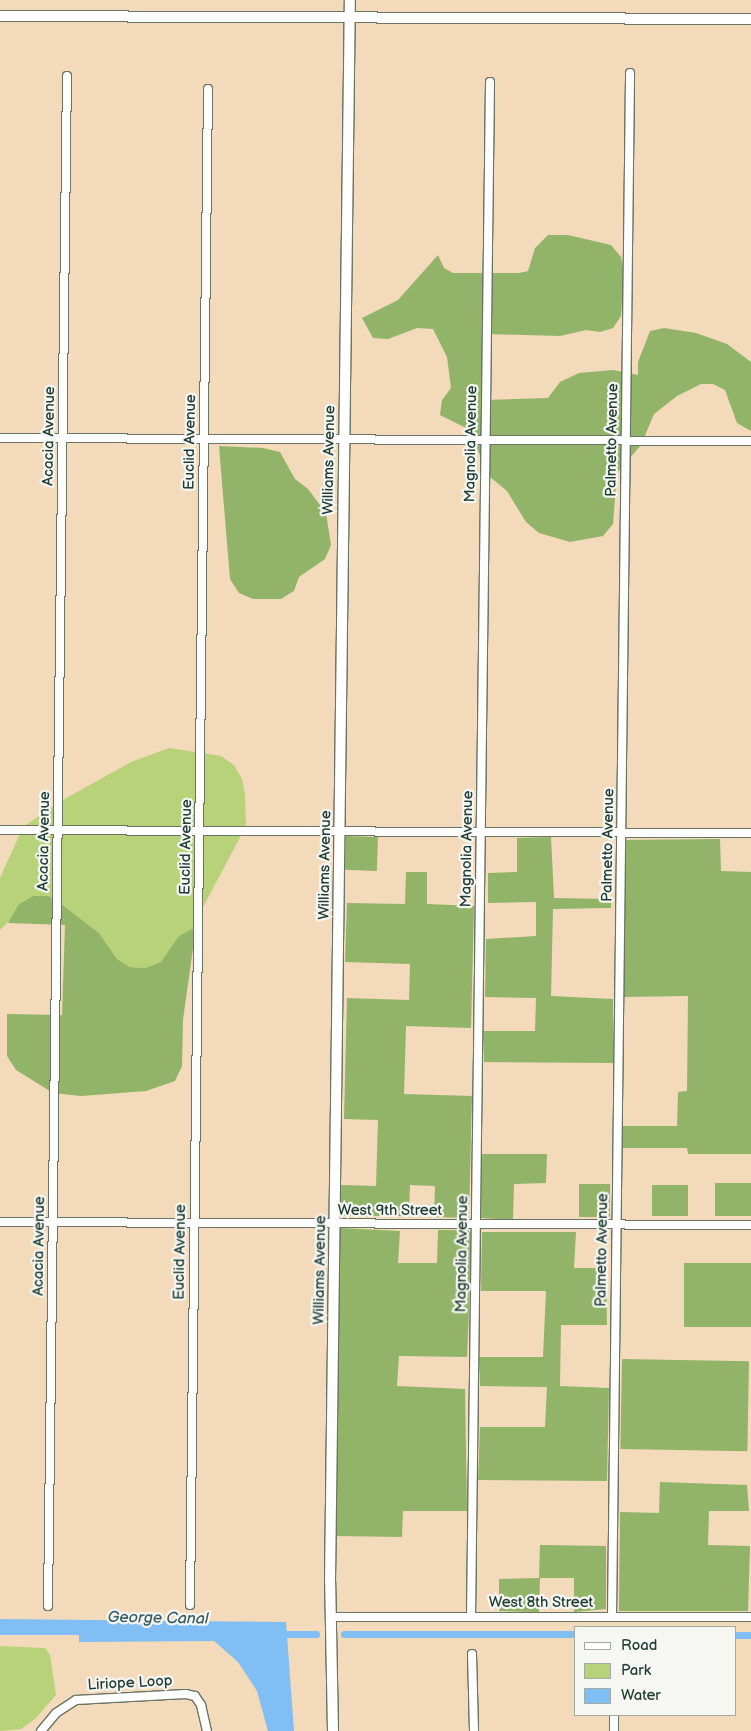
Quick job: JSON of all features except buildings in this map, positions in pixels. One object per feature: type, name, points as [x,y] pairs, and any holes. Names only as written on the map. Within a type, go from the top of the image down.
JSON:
[{"type":"street","name":"Williams Avenue","points":[[333,1731],[330,1617],[350,0]]},
{"type":"street","points":[[0,16],[751,19]]},
{"type":"street","name":"Palmetto Avenue","points":[[612,1616],[630,73]]},
{"type":"street","name":"Acacia Avenue","points":[[48,1606],[67,76]]},
{"type":"street","name":"Magnolia Avenue","points":[[471,1616],[490,82]]},
{"type":"street","name":"Euclid Avenue","points":[[190,1605],[208,89]]},
{"type":"street","points":[[0,438],[751,441]]},
{"type":"street","points":[[0,830],[751,833]]},
{"type":"street","name":"West 9th Street","points":[[0,1222],[336,1225],[751,1225]]},
{"type":"street","name":"West 8th Street","points":[[330,1617],[751,1617]]},
{"type":"street","points":[[472,1654],[474,1731]]},
{"type":"street","name":"Liriope Loop","points":[[41,1731],[56,1713],[76,1700],[186,1694],[195,1696],[201,1705],[207,1731]]},
{"type":"street","points":[[614,1716],[614,1731]]},
{"type":"green space","points":[[548,235],[568,235],[611,245],[621,257],[624,274],[621,316],[613,328],[600,332],[586,330],[560,336],[487,334],[486,400],[548,398],[560,382],[579,373],[613,370],[638,375],[638,362],[650,331],[664,328],[696,333],[727,344],[751,362],[751,431],[737,423],[725,390],[713,384],[701,384],[677,396],[654,414],[641,445],[617,473],[613,524],[603,536],[570,542],[539,533],[526,522],[507,491],[490,477],[468,429],[440,415],[442,400],[451,388],[447,357],[433,329],[417,328],[388,339],[373,338],[362,318],[398,300],[438,255],[444,268],[453,273],[519,273],[528,271],[535,248]]},
{"type":"green space","points":[[219,446],[263,448],[280,452],[295,479],[308,489],[326,513],[331,545],[325,559],[299,577],[294,591],[281,599],[253,599],[239,593],[230,579]]},
{"type":"green space","points":[[169,748],[221,756],[234,765],[242,779],[245,795],[246,826],[201,911],[196,927],[161,962],[145,968],[130,967],[117,959],[99,933],[74,914],[33,896],[19,904],[12,918],[0,930],[0,878],[23,827],[61,801],[131,762]]},
{"type":"green space","points":[[346,836],[378,837],[377,871],[345,870]]},
{"type":"green space","points":[[551,837],[554,898],[611,899],[611,908],[553,909],[551,996],[613,999],[614,1063],[484,1062],[483,1031],[535,1031],[536,998],[485,997],[486,939],[536,936],[536,902],[488,903],[488,873],[517,872],[517,838]]},
{"type":"green space","points":[[720,839],[721,871],[751,872],[751,1154],[688,1154],[687,1148],[623,1148],[622,1126],[677,1126],[678,1092],[687,1091],[688,996],[623,997],[626,840]]},
{"type":"green space","points":[[406,872],[427,872],[427,904],[474,906],[471,1028],[406,1026],[404,1094],[472,1096],[469,1218],[434,1217],[435,1186],[410,1185],[409,1216],[341,1216],[341,1185],[376,1186],[378,1120],[344,1119],[347,998],[409,1000],[410,964],[345,962],[347,903],[405,904]]},
{"type":"green space","points":[[33,896],[48,896],[61,904],[99,933],[117,959],[130,967],[145,968],[161,962],[179,936],[196,927],[183,1020],[182,1066],[175,1081],[146,1091],[81,1096],[53,1093],[16,1070],[7,1056],[7,1014],[62,1015],[65,925],[8,923],[19,904]]},
{"type":"green space","points":[[482,1154],[547,1154],[546,1183],[514,1184],[513,1220],[481,1218]]},
{"type":"green space","points":[[715,1183],[751,1183],[751,1216],[715,1216]]},
{"type":"green space","points":[[579,1184],[610,1184],[610,1217],[579,1217]]},
{"type":"green space","points":[[652,1185],[688,1185],[688,1216],[652,1216]]},
{"type":"green space","points":[[340,1228],[400,1231],[398,1263],[437,1263],[438,1230],[468,1230],[472,1235],[467,1357],[399,1356],[397,1386],[465,1389],[467,1511],[403,1511],[402,1537],[336,1536]]},
{"type":"green space","points":[[482,1232],[576,1232],[574,1268],[606,1268],[607,1325],[561,1325],[560,1386],[609,1388],[607,1481],[478,1480],[480,1427],[545,1427],[547,1387],[480,1386],[479,1357],[543,1357],[546,1291],[481,1291]]},
{"type":"green space","points":[[684,1263],[751,1263],[751,1327],[684,1327]]},
{"type":"green space","points":[[622,1359],[749,1361],[747,1451],[620,1449]]},
{"type":"green space","points":[[660,1482],[747,1485],[749,1511],[709,1511],[708,1545],[750,1546],[748,1611],[619,1611],[620,1512],[659,1513]]},
{"type":"green space","points":[[540,1545],[606,1546],[606,1609],[574,1612],[574,1578],[540,1578],[539,1612],[499,1611],[499,1579],[539,1578]]},
{"type":"green space","points":[[0,1646],[45,1648],[50,1655],[56,1695],[35,1719],[21,1729],[0,1731]]},
{"type":"water","points":[[0,1619],[286,1622],[294,1731],[268,1731],[257,1691],[238,1662],[214,1641],[79,1642],[79,1635],[0,1635]]},
{"type":"waterway","name":"George Canal","points":[[278,1634],[316,1634]]},
{"type":"waterway","name":"George Canal","points":[[344,1634],[574,1634]]},
{"type":"waterway","name":"George Canal","points":[[736,1635],[751,1635]]}]
